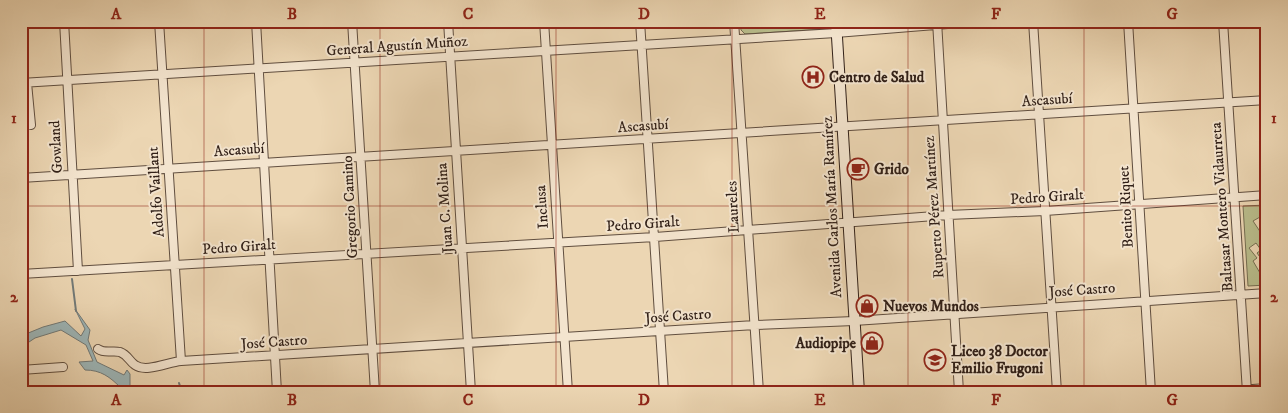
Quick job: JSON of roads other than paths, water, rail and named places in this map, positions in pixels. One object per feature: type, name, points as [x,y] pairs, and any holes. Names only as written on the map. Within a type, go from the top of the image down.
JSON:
[{"type":"main road","name":"Avenida Carlos María Ramírez","points":[[836,21],[859,392]]},
{"type":"street","name":"Gowland","points":[[64,21],[71,175],[78,271]]},
{"type":"street","name":"Adolfo Vaillant","points":[[159,21],[164,74],[168,169],[181,361]]},
{"type":"street","points":[[256,21],[277,355],[277,392]]},
{"type":"street","name":"Gregorio Camino","points":[[352,21],[353,62],[361,157],[375,392]]},
{"type":"street","name":"Juan C. Molina","points":[[448,21],[471,392]]},
{"type":"street","name":"Inclusa","points":[[544,21],[568,392]]},
{"type":"street","points":[[640,21],[646,139],[655,237],[664,392]]},
{"type":"street","name":"Laureles","points":[[734,21],[760,392]]},
{"type":"street","name":"General Agustín Muñoz","points":[[24,83],[836,33],[937,23],[985,21]]},
{"type":"street","points":[[1033,21],[1057,392]]},
{"type":"street","name":"Benito Riquet","points":[[1128,21],[1150,392]]},
{"type":"street","name":"Baltasar Montero Vidaurreta","points":[[1224,21],[1247,391]]},
{"type":"street","name":"Ruperto Pérez Martínez","points":[[937,23],[960,392]]},
{"type":"street","points":[[24,83],[31,125]]},
{"type":"street","name":"Ascasubí","points":[[21,178],[943,122],[1267,100]]},
{"type":"street","name":"Pedro Giralt","points":[[21,274],[655,237],[948,215],[1045,211],[1267,195]]},
{"type":"street","name":"José Castro","points":[[98,349],[121,352],[140,367],[181,361],[755,325],[854,321],[955,312],[1267,293]]},
{"type":"street","points":[[21,370],[63,367]]},
{"type":"street","points":[[1210,392],[1247,391],[1267,388]]},
{"type":"water","points":[[75,309],[90,330],[88,340],[97,362],[124,375],[127,370],[130,374],[130,392],[121,392],[121,388],[105,375],[96,371],[85,370],[79,362],[93,361],[86,345],[61,330],[35,338],[26,344],[21,343],[21,336],[65,321],[81,336],[85,329]]},
{"type":"waterway","points":[[72,279],[76,311]]},
{"type":"waterway","points":[[179,383],[182,392]]},
{"type":"place","name":"Centro de Salud","points":[[813,77]]},
{"type":"place","name":"Grido","points":[[858,169]]},
{"type":"place","name":"Nuevos Mundos","points":[[867,306]]},
{"type":"place","name":"Audiopipe","points":[[872,343]]},
{"type":"place","name":"Liceo 38 Doctor Emilio Frugoni","points":[[935,360]]}]
